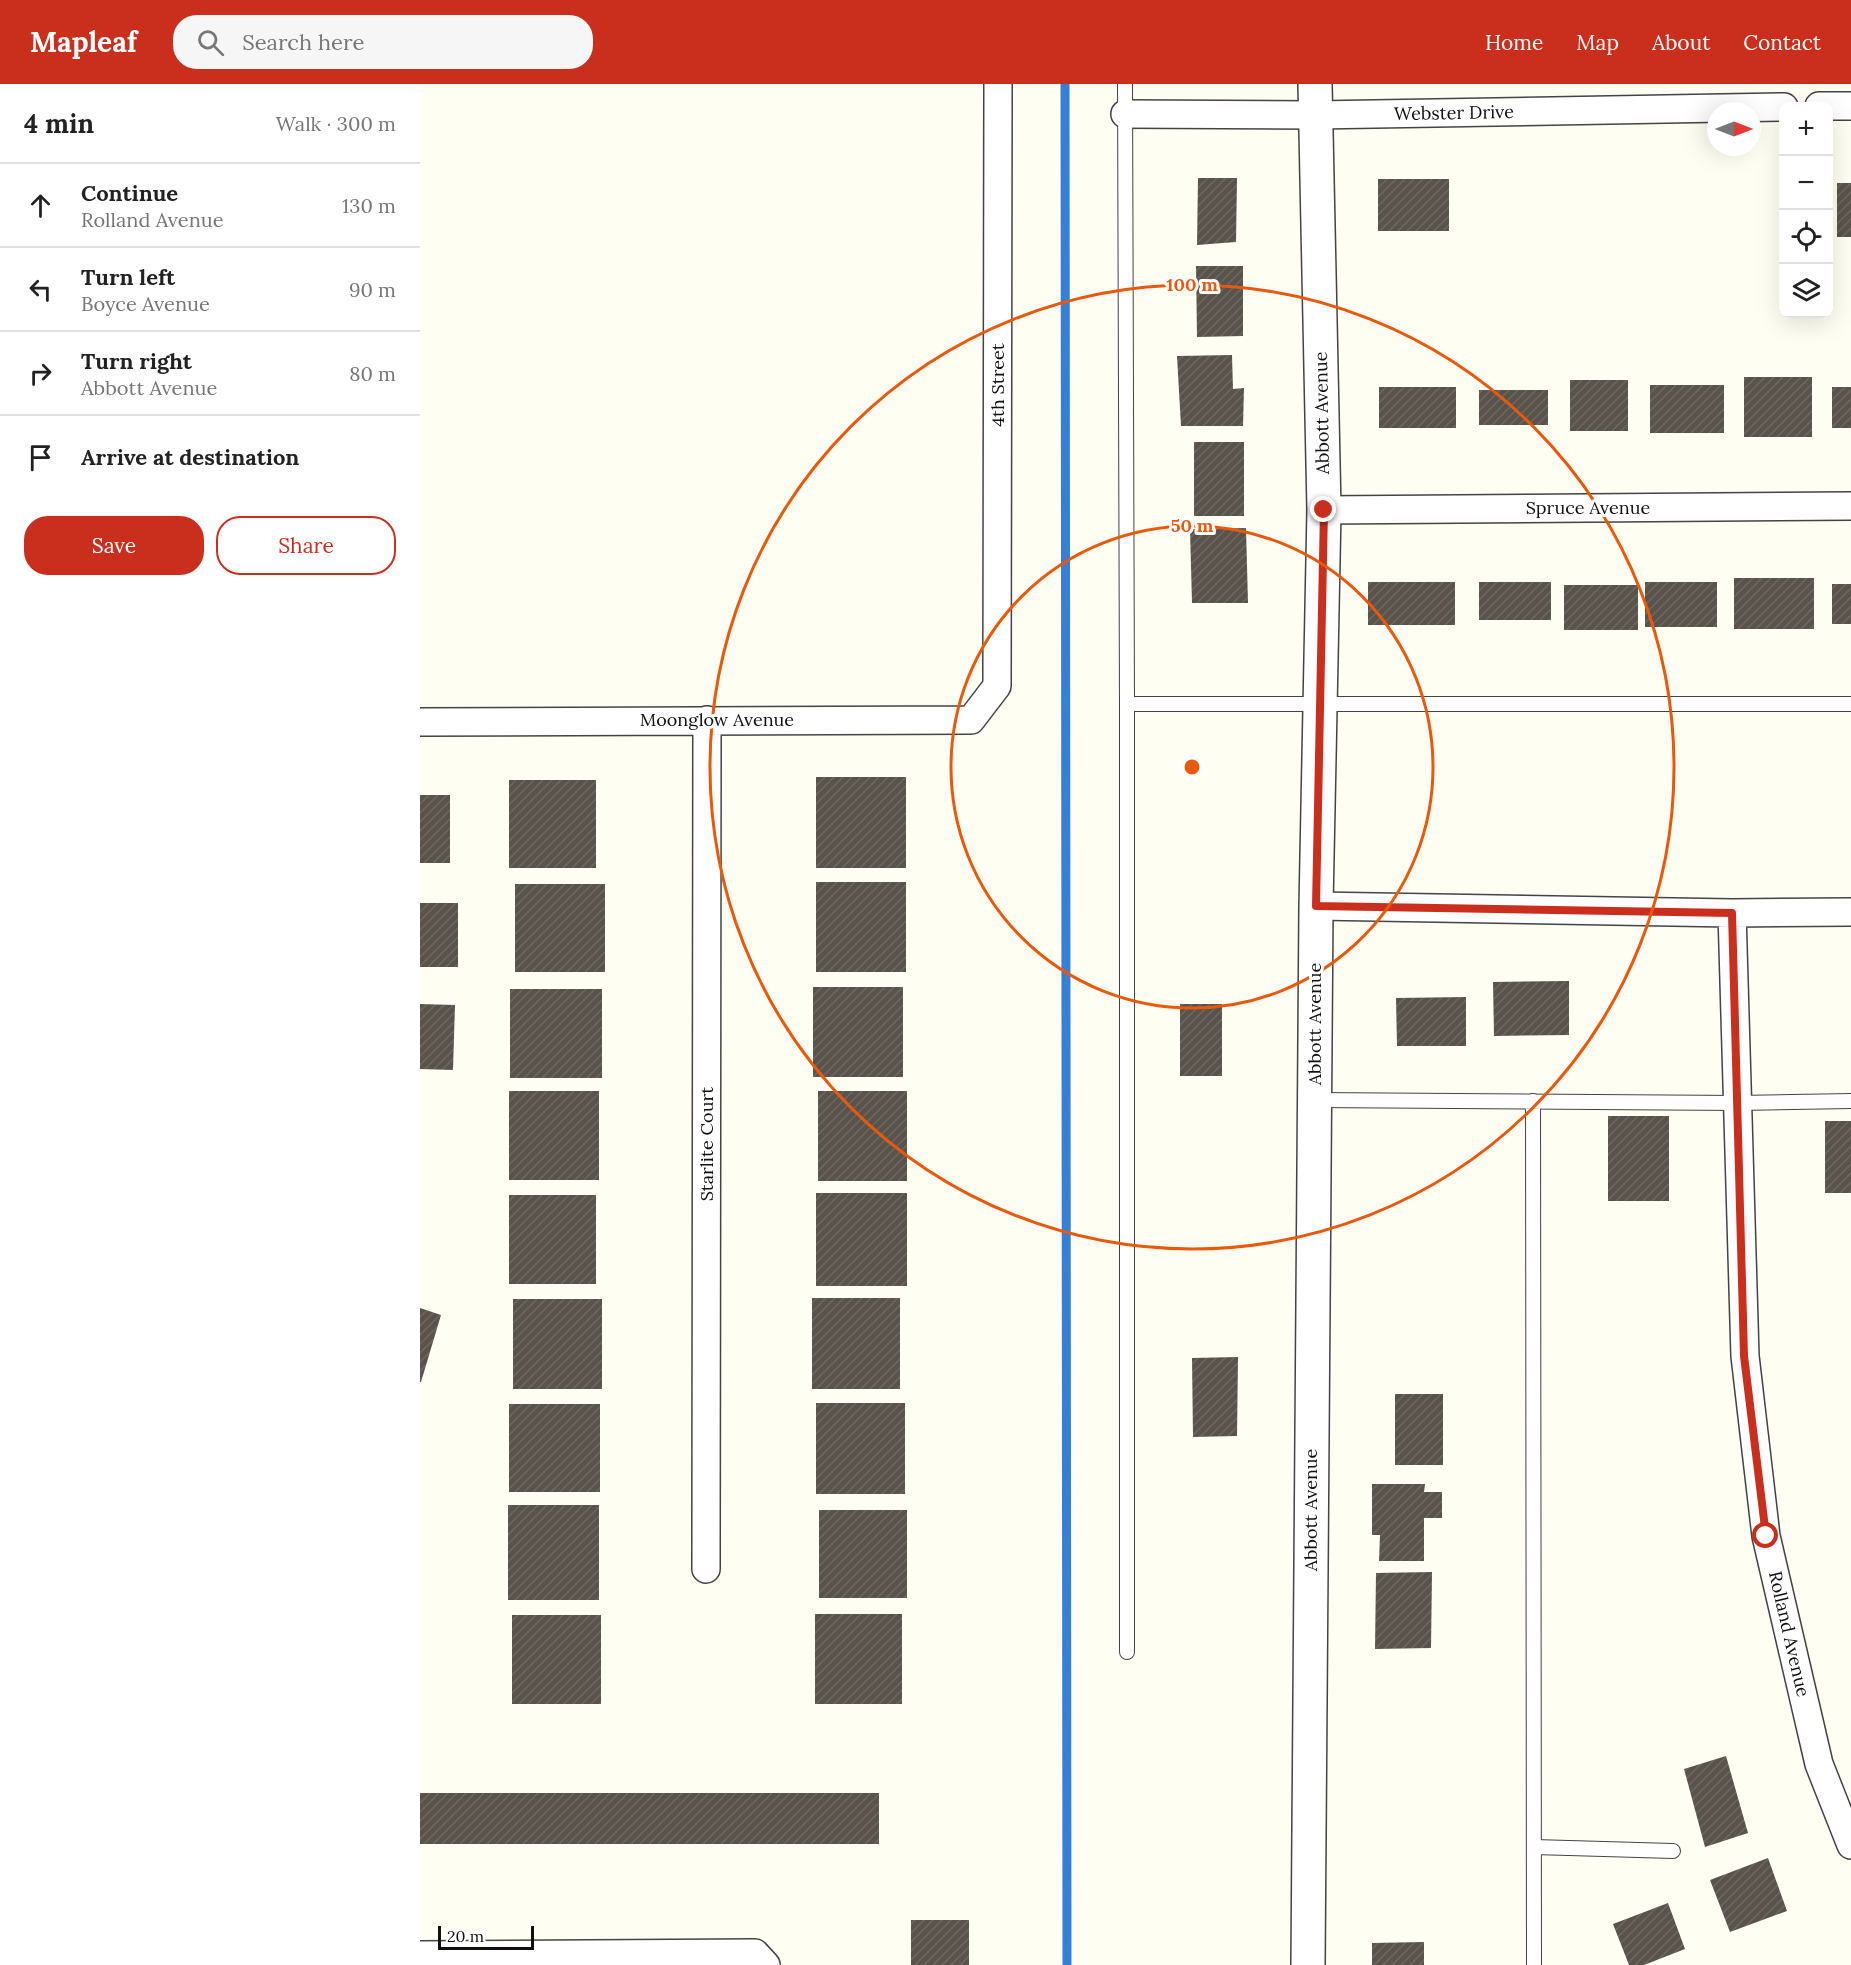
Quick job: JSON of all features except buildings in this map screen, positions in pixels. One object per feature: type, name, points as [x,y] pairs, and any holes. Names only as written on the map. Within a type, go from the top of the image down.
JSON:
[{"type":"street","name":"4th Street","points":[[997,686],[998,84]]},
{"type":"street","name":"Webster Drive","points":[[1125,114],[1315,99],[1779,107]]},
{"type":"street","name":"Abbott Avenue","points":[[1308,1965],[1316,906],[1324,510],[1315,99]]},
{"type":"street","points":[[1833,106],[1851,106]]},
{"type":"street","name":"Spruce Avenue","points":[[1324,510],[1851,506]]},
{"type":"street","name":"Moonglow Avenue","points":[[420,722],[970,720],[997,686]]},
{"type":"street","name":"Starlite Court","points":[[706,1569],[707,720]]},
{"type":"street","points":[[1316,906],[1732,913],[1851,912]]},
{"type":"street","name":"Rolland Avenue","points":[[1732,913],[1744,1356],[1766,1536],[1820,1764],[1851,1845]]},
{"type":"street","points":[[420,1955],[755,1953],[766,1965]]},
{"type":"lane","points":[[1125,84],[1127,1652]]},
{"type":"lane","points":[[1127,704],[1851,705]]},
{"type":"lane","points":[[1314,1100],[1738,1103],[1851,1101]]},
{"type":"lane","points":[[1533,1101],[1534,1965]]},
{"type":"lane","points":[[1534,1848],[1673,1851]]},
{"type":"waterway","points":[[1065,84],[1067,1965]]},
{"type":"route","points":[[1324,510],[1316,906],[1732,913],[1744,1356],[1766,1536]]}]
